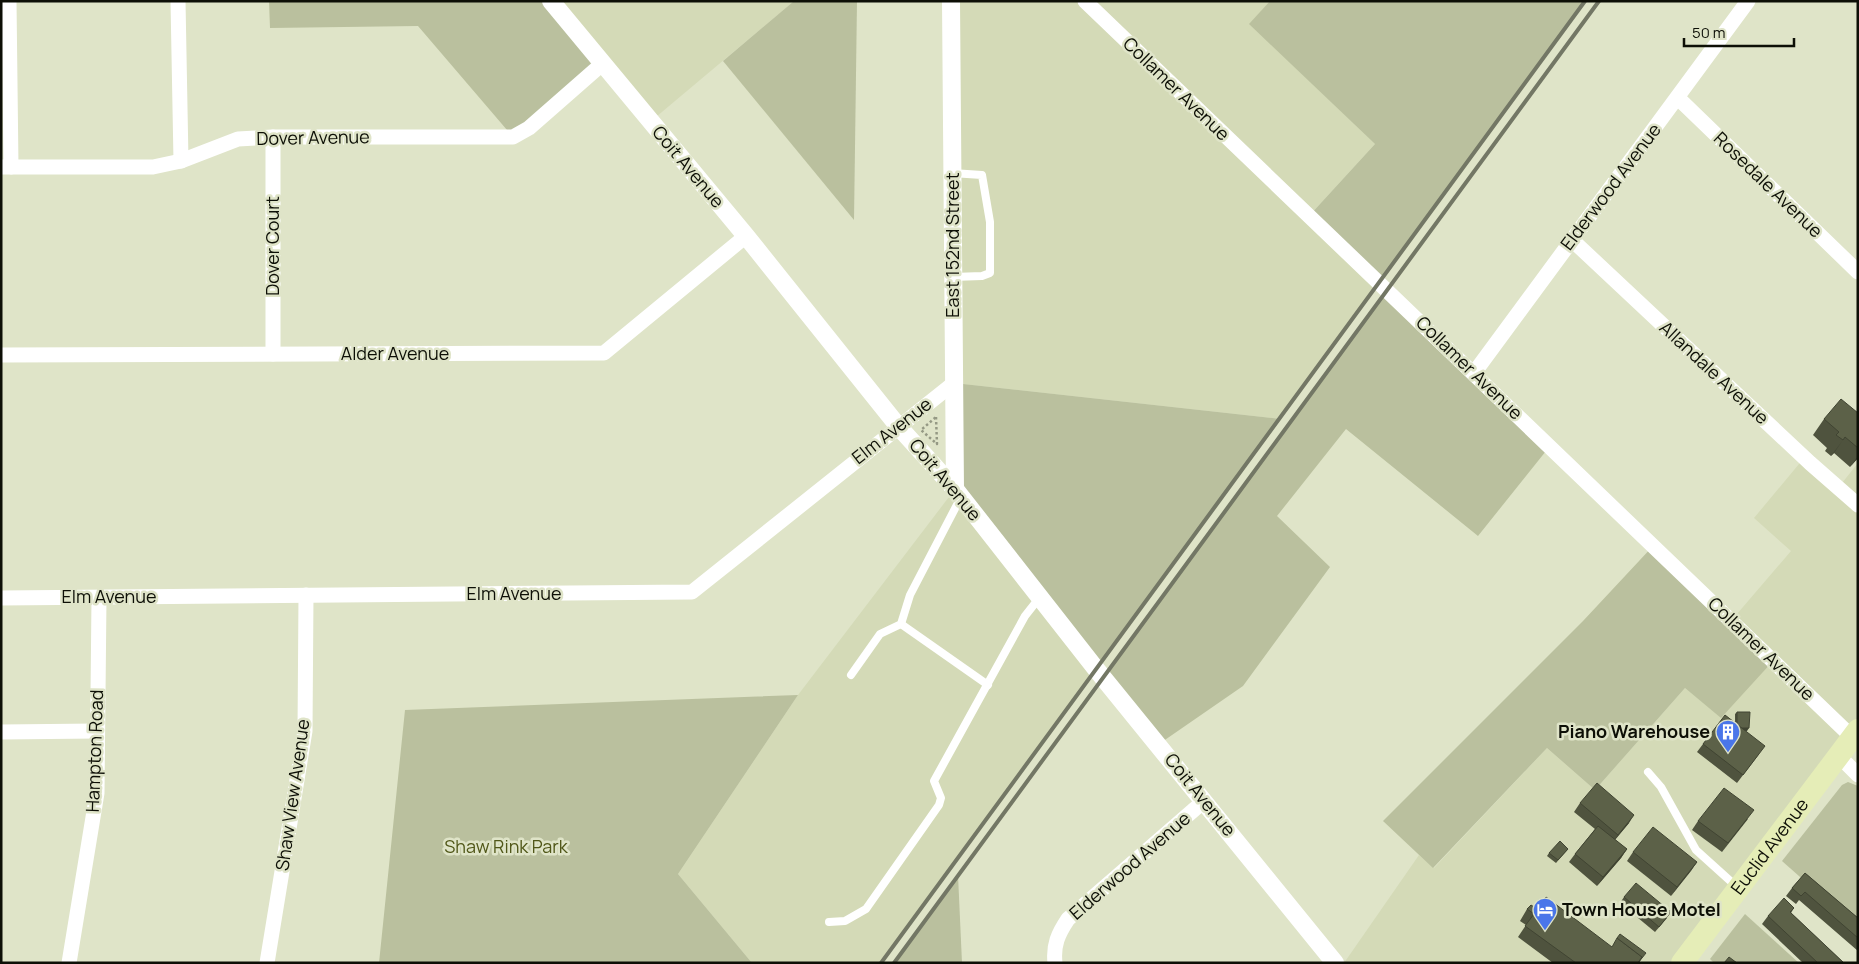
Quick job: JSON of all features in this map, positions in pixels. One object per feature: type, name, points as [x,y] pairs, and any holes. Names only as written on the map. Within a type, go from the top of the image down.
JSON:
[{"type":"main road","name":"Euclid Avenue","points":[[1682,963],[1855,733]]},
{"type":"street","points":[[6,167],[9,1]]},
{"type":"street","points":[[178,1],[181,161]]},
{"type":"street","name":"Coit Avenue","points":[[551,1],[746,236],[898,426],[958,493],[1336,963]]},
{"type":"street","name":"East 152nd Street","points":[[951,1],[954,383],[958,493]]},
{"type":"street","name":"Collamer Avenue","points":[[1085,1],[1474,373],[1855,733]]},
{"type":"street","name":"Elderwood Avenue","points":[[1474,373],[1748,1]]},
{"type":"street","name":"Dover Avenue","points":[[6,167],[153,167],[181,161],[238,139],[273,137],[513,137],[529,128],[602,64]]},
{"type":"street","name":"Rosedale Avenue","points":[[1678,98],[1858,272]]},
{"type":"street","name":"Dover Court","points":[[273,137],[273,354]]},
{"type":"street","name":"Alder Avenue","points":[[1,355],[604,353],[746,236]]},
{"type":"street","name":"Allandale Avenue","points":[[1571,239],[1810,463],[1858,505]]},
{"type":"street","name":"Elm Avenue","points":[[1,598],[692,592],[954,383]]},
{"type":"street","name":"Shaw View Avenue","points":[[267,963],[305,731],[306,595]]},
{"type":"street","name":"Hampton Road","points":[[69,963],[98,794],[99,598]]},
{"type":"street","points":[[1,732],[98,731]]},
{"type":"street","points":[[1838,756],[1858,775]]},
{"type":"street","name":"Elderwood Avenue","points":[[1055,963],[1056,940],[1068,919],[1204,801]]},
{"type":"lane","points":[[952,173],[982,175],[990,222],[990,273],[982,276],[953,277]]},
{"type":"lane","points":[[851,675],[880,634],[901,624],[910,595],[958,493]]},
{"type":"lane","points":[[829,922],[844,921],[866,909],[939,805],[940,798],[934,782],[1026,616],[1040,597]]},
{"type":"lane","points":[[901,624],[988,685]]},
{"type":"lane","points":[[1648,772],[1661,787],[1696,850],[1739,888]]},
{"type":"path","points":[[936,418],[936,426],[937,444],[921,430],[936,418]]},
{"type":"shaded area","points":[[551,1],[794,1],[650,122]]},
{"type":"shaded area","points":[[951,1],[1270,1],[1250,24],[1375,144],[1309,216],[1378,282],[1370,297],[1281,419],[954,383]]},
{"type":"shaded area","points":[[1804,458],[1838,488],[1858,463],[1858,730],[1682,963],[1344,963],[1419,855],[1434,868],[1547,748],[1595,790],[1685,688],[1721,717],[1731,621],[1791,551],[1754,518]]},
{"type":"shaded area","points":[[955,489],[1096,669],[881,963],[752,963],[678,874],[798,695]]},
{"type":"green space","points":[[269,1],[551,1],[602,64],[513,137],[418,26],[270,28]]},
{"type":"green space","points":[[794,1],[857,1],[854,220],[723,61]]},
{"type":"green space","points":[[1270,1],[1585,1],[1393,265],[1378,282],[1309,216],[1375,144],[1249,24]]},
{"type":"green space","points":[[1387,290],[1550,446],[1478,536],[1346,429],[1277,516],[1330,567],[1243,686],[1159,744],[1105,679],[1119,656]]},
{"type":"green space","points":[[954,383],[1281,419],[1096,669],[955,489]]},
{"type":"green space","points":[[1653,546],[1773,661],[1721,718],[1685,688],[1595,790],[1547,748],[1433,868],[1383,821],[1583,621]]},
{"type":"green space","name":"Shaw Rink Park","points":[[798,695],[678,874],[752,963],[379,963],[405,710]]},
{"type":"green space","points":[[1848,782],[1858,786],[1858,918],[1852,923],[1782,861],[1842,785]]},
{"type":"green space","points":[[958,875],[962,963],[894,963]]},
{"type":"green space","points":[[1745,914],[1799,963],[1714,963],[1710,959]]},
{"type":"building","points":[[1841,399],[1858,413],[1858,448],[1845,437],[1843,440],[1836,435],[1839,432],[1824,419]]},
{"type":"building","points":[[1737,712],[1750,712],[1749,728],[1741,728],[1737,724]]},
{"type":"building","name":"Piano Warehouse","points":[[1725,715],[1765,746],[1743,775],[1703,744]]},
{"type":"building","points":[[1597,783],[1634,815],[1618,835],[1580,803]]},
{"type":"building","points":[[1724,788],[1754,810],[1728,843],[1698,821]]},
{"type":"building","points":[[1598,826],[1627,849],[1603,877],[1575,854]]},
{"type":"building","points":[[1653,827],[1697,862],[1677,887],[1633,852]]},
{"type":"building","points":[[1560,841],[1568,849],[1558,860],[1549,853]]},
{"type":"building","points":[[1805,873],[1858,918],[1858,938],[1805,892],[1801,896],[1792,888]]},
{"type":"building","points":[[1636,883],[1671,912],[1659,927],[1624,897]]},
{"type":"building","points":[[1546,897],[1612,947],[1617,938],[1642,957],[1638,963],[1576,963],[1525,926],[1534,914],[1527,909],[1531,905],[1537,909]]},
{"type":"building","points":[[1784,898],[1794,908],[1790,912],[1844,963],[1818,963],[1768,916]]},
{"type":"building","points":[[1620,934],[1646,953],[1638,963],[1642,957],[1617,938]]},
{"type":"building","points":[[1729,957],[1737,963],[1724,963]]},
{"type":"railway","points":[[881,963],[1585,1]]},
{"type":"railway","points":[[894,963],[1599,1]]},
{"type":"place","name":"Piano Warehouse","points":[[1728,753]]},
{"type":"place","name":"Town House Motel","points":[[1545,931]]}]
